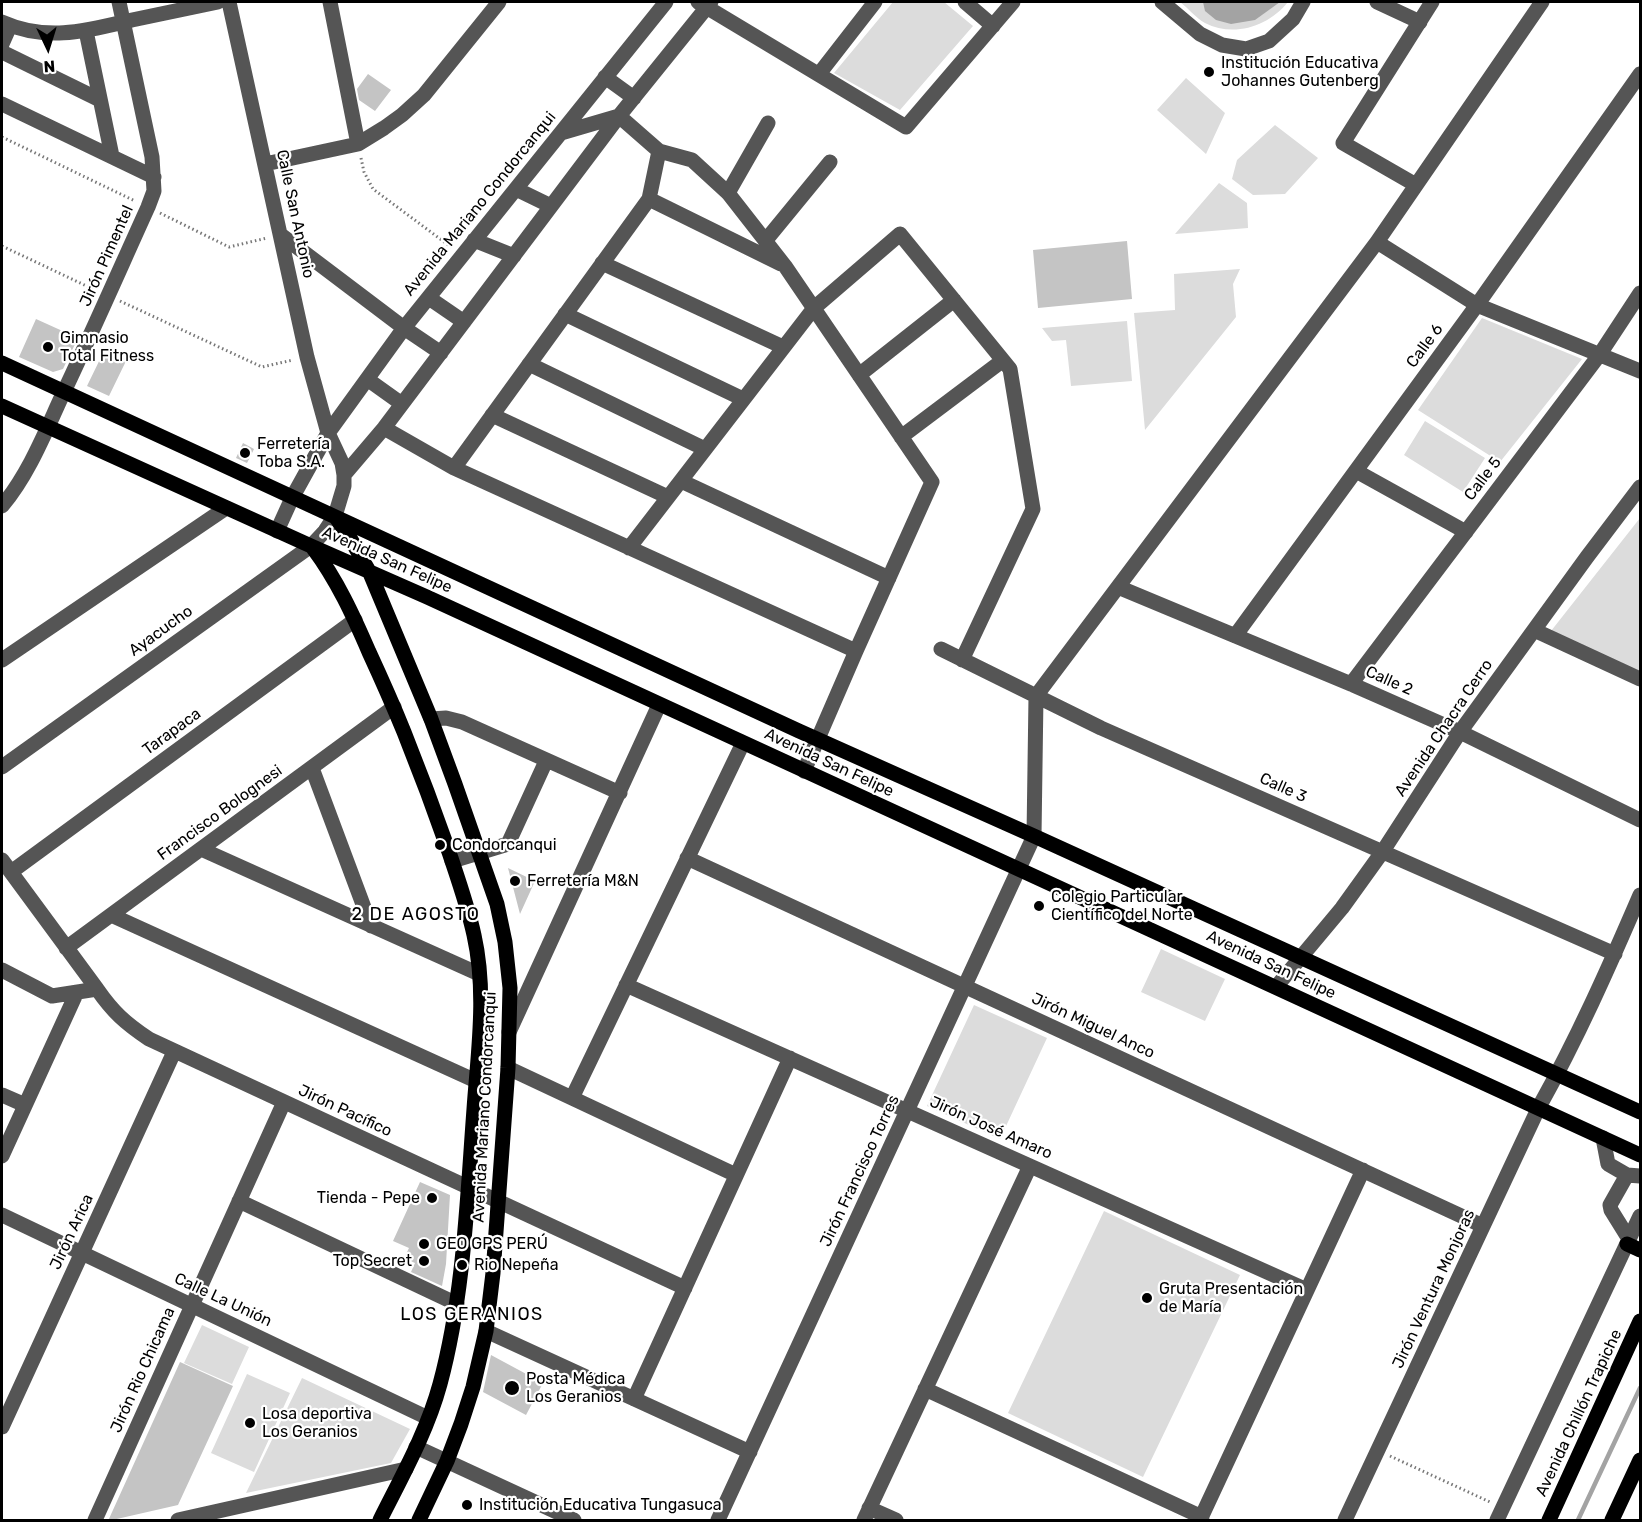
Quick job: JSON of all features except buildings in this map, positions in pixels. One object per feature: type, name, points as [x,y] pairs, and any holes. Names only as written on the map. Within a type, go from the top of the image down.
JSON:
[{"type":"main road","name":"Avenida San Felipe","points":[[2,363],[819,740],[1641,1112]]},
{"type":"main road","name":"Avenida San Felipe","points":[[2,406],[437,602],[1641,1155]]},
{"type":"main road","name":"Avenida Mariano Condorcanqui","points":[[335,516],[370,573],[431,719],[496,904],[505,942],[510,988],[508,1068],[493,1273],[486,1331],[473,1387],[461,1424],[447,1461],[419,1521]]},
{"type":"main road","name":"Avenida Mariano Condorcanqui","points":[[311,546],[338,586],[355,620],[427,789],[466,903],[475,937],[479,974],[481,1008],[457,1304],[439,1386],[428,1418],[380,1521]]},
{"type":"main road","name":"Avenida Chillón Trapiche","points":[[1549,1521],[1641,1321]]},
{"type":"main road","points":[[1612,1521],[1641,1460]]},
{"type":"street","name":"Jirón Pimentel","points":[[2,506],[22,476],[48,427],[154,191],[152,157],[119,2]]},
{"type":"street","points":[[2,44],[6,24],[27,31],[44,33],[86,31],[218,2]]},
{"type":"street","name":"Calle San Antonio","points":[[229,2],[307,357],[328,434]]},
{"type":"street","points":[[330,2],[357,144]]},
{"type":"street","points":[[265,165],[357,144],[393,121],[424,95],[499,2]]},
{"type":"street","name":"Avenida Mariano Condorcanqui","points":[[277,531],[292,498],[328,434],[404,328],[666,2]]},
{"type":"street","points":[[819,74],[875,2]]},
{"type":"street","points":[[965,2],[993,26]]},
{"type":"street","points":[[344,475],[384,428],[705,3],[906,127],[1013,2]]},
{"type":"street","points":[[1162,2],[1200,34],[1222,45],[1246,48],[1269,41],[1293,19],[1303,2]]},
{"type":"street","points":[[1377,2],[1420,22]]},
{"type":"street","points":[[1416,185],[1343,143],[1432,2]]},
{"type":"street","points":[[1034,836],[1036,696],[1377,242],[1542,2]]},
{"type":"street","points":[[86,31],[112,156]]},
{"type":"street","points":[[2,52],[100,100]]},
{"type":"street","name":"Calle 6","points":[[1235,636],[1477,305],[1641,74]]},
{"type":"street","points":[[605,77],[634,98]]},
{"type":"street","points":[[2,104],[154,177]]},
{"type":"street","points":[[561,133],[619,116]]},
{"type":"street","points":[[619,116],[659,151],[692,160],[728,193],[785,266],[932,482],[804,771]]},
{"type":"street","points":[[728,193],[768,123]]},
{"type":"street","points":[[454,468],[649,199],[659,151]]},
{"type":"street","points":[[766,240],[830,162]]},
{"type":"street","points":[[516,189],[551,206]]},
{"type":"street","points":[[649,199],[785,266]]},
{"type":"street","points":[[281,234],[404,328],[441,353]]},
{"type":"street","points":[[629,548],[814,308],[900,234],[1010,369],[1033,509],[962,660]]},
{"type":"street","points":[[474,240],[514,256]]},
{"type":"street","points":[[1377,242],[1477,305],[1641,371]]},
{"type":"street","points":[[602,263],[783,347]]},
{"type":"street","name":"Calle 5","points":[[1351,684],[1600,354],[1641,293]]},
{"type":"street","points":[[429,298],[464,322]]},
{"type":"street","points":[[859,375],[954,300]]},
{"type":"street","points":[[565,314],[743,399]]},
{"type":"street","points":[[901,437],[1002,361]]},
{"type":"street","points":[[529,364],[705,449]]},
{"type":"street","points":[[367,379],[402,404]]},
{"type":"street","points":[[492,415],[668,497]]},
{"type":"street","points":[[384,428],[454,468],[856,651]]},
{"type":"street","points":[[328,434],[342,463],[344,475],[344,486],[335,516]]},
{"type":"street","points":[[1356,471],[1466,532]]},
{"type":"street","points":[[681,481],[889,578]]},
{"type":"street","name":"Avenida Chacra Cerro","points":[[1276,987],[1342,908],[1383,851],[1460,732],[1587,557],[1641,487]]},
{"type":"street","points":[[2,660],[226,507]]},
{"type":"street","name":"Ayacucho","points":[[2,767],[311,546],[326,531],[335,516]]},
{"type":"street","name":"Calle 2","points":[[1118,587],[1460,732],[1641,820]]},
{"type":"street","name":"Tarapaca","points":[[6,866],[355,620]]},
{"type":"street","points":[[1534,630],[1641,679]]},
{"type":"street","name":"Calle 3","points":[[941,649],[1101,728],[1615,954]]},
{"type":"street","points":[[509,1032],[659,705]]},
{"type":"street","name":"Francisco Bolognesi","points":[[66,948],[394,707]]},
{"type":"street","points":[[431,719],[446,718],[462,722],[620,793]]},
{"type":"street","points":[[572,1098],[743,743]]},
{"type":"street","points":[[452,861],[508,844],[546,761]]},
{"type":"street","points":[[312,768],[371,926]]},
{"type":"street","name":"Jirón Francisco Torres","points":[[718,1521],[1034,836]]},
{"type":"street","points":[[201,849],[479,974]]},
{"type":"street","name":"Jirón Miguel Anco","points":[[687,858],[1483,1226]]},
{"type":"street","name":"Jirón Pacífico","points":[[6,866],[110,1007],[127,1025],[148,1039],[685,1288]]},
{"type":"street","name":"Jirón Ventura Monjoras","points":[[1345,1521],[1641,895]]},
{"type":"street","points":[[111,915],[476,1081]]},
{"type":"street","points":[[2,970],[52,996],[97,989]]},
{"type":"street","name":"Jirón José Amaro","points":[[626,985],[1307,1290]]},
{"type":"street","points":[[2,1156],[77,992]]},
{"type":"street","name":"Jirón Arica","points":[[2,1427],[174,1052]]},
{"type":"street","points":[[634,1399],[790,1058]]},
{"type":"street","points":[[508,1068],[736,1175]]},
{"type":"street","points":[[2,1095],[25,1106]]},
{"type":"street","name":"Jirón Rio Chicama","points":[[95,1521],[284,1102]]},
{"type":"street","points":[[1603,1138],[1608,1164],[1634,1176],[1610,1205],[1632,1244]]},
{"type":"street","points":[[896,1521],[867,1514],[1030,1166]]},
{"type":"street","points":[[925,1389],[1201,1519],[1363,1170]]},
{"type":"street","points":[[239,1201],[457,1304]]},
{"type":"street","name":"Calle La Unión","points":[[2,1215],[428,1418]]},
{"type":"street","points":[[1500,1514],[1632,1244],[1641,1216]]},
{"type":"street","points":[[486,1331],[750,1452]]},
{"type":"street","points":[[416,1447],[574,1521]]},
{"type":"street","points":[[178,1521],[406,1469]]},
{"type":"path","points":[[357,144],[364,172],[373,189],[463,255]]},
{"type":"path","points":[[2,246],[262,367],[307,357]]},
{"type":"path","points":[[1378,1450],[1500,1514]]},
{"type":"shaded area","points":[[893,2],[944,2],[973,26],[900,110],[834,73]]},
{"type":"shaded area","points":[[1180,2],[1288,2],[1271,18],[1261,23],[1239,29],[1228,29],[1205,23]]},
{"type":"shaded area","points":[[1203,2],[1280,2],[1255,20],[1231,24],[1216,20],[1205,11]]},
{"type":"shaded area","points":[[1186,78],[1225,113],[1206,154],[1157,110]]},
{"type":"shaded area","points":[[1275,125],[1318,158],[1285,194],[1253,195],[1232,179],[1237,160]]},
{"type":"shaded area","points":[[1219,183],[1247,203],[1248,228],[1175,234]]},
{"type":"shaded area","points":[[1240,269],[1233,284],[1236,317],[1145,430],[1134,313],[1175,310],[1174,274]]},
{"type":"shaded area","points":[[1482,318],[1582,359],[1500,462],[1418,410]]},
{"type":"shaded area","points":[[1127,321],[1132,381],[1071,386],[1066,340],[1052,341],[1042,328]]},
{"type":"shaded area","points":[[1425,421],[1485,458],[1463,492],[1404,455]]},
{"type":"shaded area","points":[[1640,518],[1640,672],[1551,631]]},
{"type":"shaded area","points":[[1161,949],[1225,979],[1205,1021],[1141,992]]},
{"type":"shaded area","points":[[974,1005],[1047,1038],[1000,1139],[927,1106]]},
{"type":"shaded area","points":[[1104,1211],[1240,1275],[1143,1477],[1008,1413]]},
{"type":"shaded area","points":[[202,1325],[249,1347],[232,1384],[184,1363]]},
{"type":"shaded area","name":"Losa deportiva Los Geranios","points":[[247,1374],[290,1393],[254,1472],[211,1453]]},
{"type":"shaded area","points":[[302,1378],[410,1429],[391,1463],[246,1493]]},
{"type":"waterway","points":[[1578,1520],[1640,1388]]},
{"type":"place","name":"Institución Educativa Johannes Gutenberg","points":[[1209,72]]},
{"type":"place","name":"Gimnasio Total Fitness","points":[[48,347]]},
{"type":"place","name":"Ferretería Toba S.A.","points":[[245,453]]},
{"type":"place","name":"Condorcanqui","points":[[440,845]]},
{"type":"place","name":"Ferretería M&N","points":[[515,881]]},
{"type":"place","name":"Colegio Particular Científico del Norte","points":[[1039,906]]},
{"type":"place","name":"Tienda - Pepe","points":[[432,1198]]},
{"type":"place","name":"GEO GPS PERÚ","points":[[424,1244]]},
{"type":"place","name":"Top Secret","points":[[424,1261]]},
{"type":"place","name":"Rio Nepeña","points":[[462,1265]]},
{"type":"place","name":"Gruta Presentación de María","points":[[1147,1298]]},
{"type":"place","name":"Posta Médica Los Geranios","points":[[512,1388]]},
{"type":"place","name":"Losa deportiva Los Geranios","points":[[250,1423]]},
{"type":"place","name":"Institución Educativa Tungasuca","points":[[467,1505]]},
{"type":"district","name":"2 DE AGOSTO","points":[[416,915]]},
{"type":"district","name":"LOS GERANIOS","points":[[472,1315]]}]
